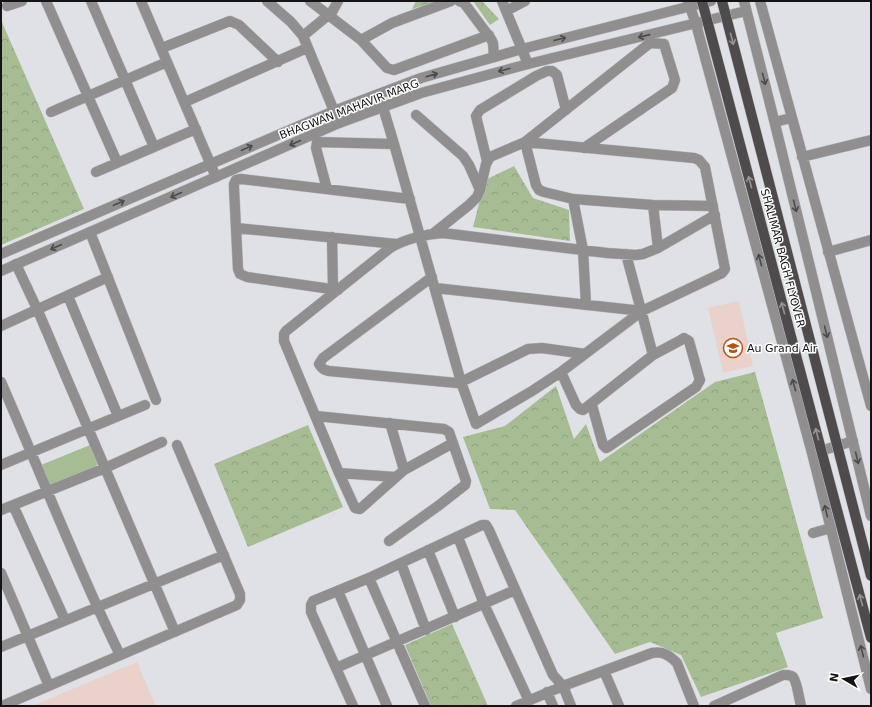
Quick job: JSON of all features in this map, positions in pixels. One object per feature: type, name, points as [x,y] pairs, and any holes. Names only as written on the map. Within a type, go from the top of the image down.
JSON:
[{"type":"main road","name":"SHALIMAR BAGH FLYOVER","points":[[702,1],[871,638]]},
{"type":"main road","name":"SHALIMAR BAGH FLYOVER","points":[[722,1],[871,576]]},
{"type":"street","points":[[8,6],[22,1]]},
{"type":"street","points":[[46,1],[117,162]]},
{"type":"street","points":[[91,1],[154,147]]},
{"type":"street","points":[[142,1],[216,177]]},
{"type":"street","points":[[267,1],[291,22],[303,36],[339,123]]},
{"type":"street","points":[[310,1],[361,40],[387,68],[394,70],[489,35]]},
{"type":"street","points":[[303,36],[328,16],[338,1]]},
{"type":"street","points":[[361,40],[392,23],[451,1]]},
{"type":"street","points":[[459,1],[464,3],[489,35],[493,43],[494,57]]},
{"type":"street","points":[[502,1],[528,64]]},
{"type":"street","points":[[506,11],[526,1]]},
{"type":"street","name":"BHAGWAN MAHAVIR MARG","points":[[1,254],[334,110],[421,78],[689,4],[711,1]]},
{"type":"street","points":[[744,1],[871,516]]},
{"type":"street","points":[[760,1],[871,406]]},
{"type":"street","points":[[689,4],[696,24],[812,453],[871,688]]},
{"type":"street","name":"BHAGWAN MAHAVIR MARG","points":[[1,271],[339,123],[421,93],[528,64],[746,11]]},
{"type":"street","points":[[162,48],[230,21],[239,25],[278,62]]},
{"type":"street","points":[[487,161],[490,157],[525,142],[650,43],[660,43],[665,46],[675,80],[672,88],[584,148]]},
{"type":"street","points":[[185,102],[307,48]]},
{"type":"street","points":[[50,112],[167,62]]},
{"type":"street","points":[[434,233],[474,201],[480,190],[487,161],[476,116],[480,110],[536,76],[547,71],[552,71],[557,75],[566,110]]},
{"type":"street","points":[[379,94],[461,382],[476,424],[561,372],[642,311],[724,271],[725,267],[705,167],[699,160],[694,158],[525,142]]},
{"type":"street","points":[[416,115],[463,156],[469,165],[480,190]]},
{"type":"street","points":[[775,122],[791,118]]},
{"type":"street","points":[[96,172],[196,129]]},
{"type":"street","points":[[802,157],[871,140]]},
{"type":"street","points":[[327,189],[316,148],[317,142],[394,144]]},
{"type":"street","points":[[525,142],[536,185],[539,190],[544,192],[573,199],[714,211]]},
{"type":"street","points":[[336,290],[243,276],[238,269],[234,184],[236,180],[240,179],[410,199]]},
{"type":"street","points":[[573,199],[583,250],[586,305]]},
{"type":"street","points":[[653,205],[658,248]]},
{"type":"street","points":[[453,443],[404,470],[358,509],[355,508],[284,341],[284,334],[377,257],[396,244],[420,237],[434,233],[444,233],[583,250],[642,254],[658,248],[714,211]]},
{"type":"street","points":[[237,228],[396,244]]},
{"type":"street","points":[[90,232],[156,400]]},
{"type":"street","points":[[332,237],[336,290]]},
{"type":"street","points":[[828,252],[871,240]]},
{"type":"street","points":[[626,254],[653,355]]},
{"type":"street","points":[[16,264],[38,310],[175,632]]},
{"type":"street","points":[[1,326],[108,277]]},
{"type":"street","points":[[432,277],[323,358],[319,364],[324,370],[329,371],[461,382],[528,349],[542,348],[585,354]]},
{"type":"street","points":[[435,288],[642,311]]},
{"type":"street","points":[[68,296],[118,416]]},
{"type":"street","points":[[561,372],[580,410],[583,410],[592,405],[653,355],[680,340],[687,339],[689,341],[700,377],[696,387],[606,448],[603,445],[592,405]]},
{"type":"street","points":[[1,382],[32,452],[47,492],[96,607],[120,655]]},
{"type":"street","points":[[1,464],[145,405]]},
{"type":"street","points":[[316,416],[444,429],[449,432],[466,478],[465,485],[389,541]]},
{"type":"street","points":[[390,423],[404,470]]},
{"type":"street","points":[[812,453],[853,441]]},
{"type":"street","points":[[1,510],[105,468],[162,442]]},
{"type":"street","points":[[2,706],[237,605],[240,600],[240,594],[177,445]]},
{"type":"street","points":[[339,473],[395,477]]},
{"type":"street","points":[[13,505],[65,620]]},
{"type":"street","points":[[353,706],[310,608],[313,601],[369,578],[482,525],[486,525],[553,675],[562,686],[571,706]]},
{"type":"street","points":[[813,533],[831,528]]},
{"type":"street","points":[[458,537],[484,604],[529,701]]},
{"type":"street","points":[[428,550],[455,617]]},
{"type":"street","points":[[1,647],[224,555]]},
{"type":"street","points":[[401,563],[426,630]]},
{"type":"street","points":[[1,573],[49,686]]},
{"type":"street","points":[[369,578],[398,641],[425,706]]},
{"type":"street","points":[[336,668],[515,590]]},
{"type":"street","points":[[338,591],[387,706]]},
{"type":"street","points":[[516,706],[562,686],[652,653],[660,652],[666,654],[677,663],[694,706]]},
{"type":"street","points":[[604,671],[619,706]]},
{"type":"street","points":[[714,706],[788,674],[792,676],[795,681],[801,706]]},
{"type":"street","points":[[547,692],[553,706]]},
{"type":"shaded area","name":"Au Grand Air","points":[[739,301],[753,366],[723,373],[708,308]]},
{"type":"shaded area","points":[[137,662],[156,706],[32,706]]},
{"type":"green space","points":[[416,1],[439,1],[412,9]]},
{"type":"green space","points":[[473,1],[482,1],[499,19],[490,25]]},
{"type":"green space","points":[[1,20],[84,209],[1,245]]},
{"type":"green space","points":[[514,166],[533,198],[569,210],[570,241],[473,227],[485,180]]},
{"type":"green space","points":[[755,372],[823,618],[776,633],[788,667],[701,697],[681,655],[650,642],[615,654],[515,510],[490,509],[463,437],[505,426],[556,386],[574,439],[586,424],[600,462],[715,382]]},
{"type":"green space","points":[[308,425],[343,507],[248,547],[214,464]]},
{"type":"green space","points":[[90,445],[98,465],[50,486],[41,465]]},
{"type":"green space","points":[[452,624],[488,706],[431,706],[405,645]]},
{"type":"place","name":"Au Grand Air","points":[[733,348]]}]
